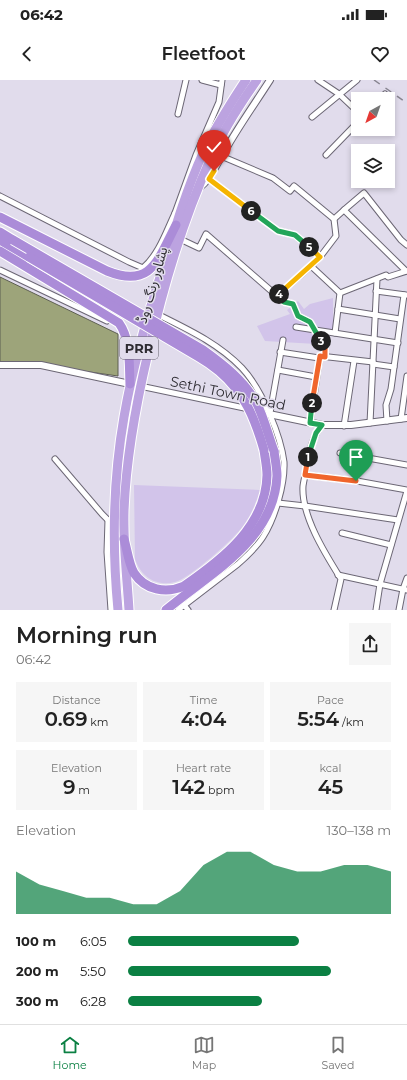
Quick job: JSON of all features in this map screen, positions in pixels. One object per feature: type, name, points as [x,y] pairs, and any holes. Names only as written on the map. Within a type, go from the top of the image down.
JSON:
[{"type":"highway","name":"پشاور رنگ روڈ","points":[[129,610],[124,539],[124,510],[128,453],[140,386],[157,314],[180,239],[211,156],[246,80]]},
{"type":"highway","name":"پشاور رنگ روڈ","points":[[118,610],[111,521],[124,418],[130,384],[145,323],[176,225],[178,212],[203,154],[216,128],[257,80]]},
{"type":"highway","points":[[0,217],[106,271],[120,276],[129,277],[140,275],[151,268],[159,258],[176,225]]},
{"type":"highway","points":[[0,232],[203,350],[224,365],[240,381],[255,402],[264,420],[269,451],[264,500],[254,522],[229,550],[184,586],[177,589],[164,591],[144,583],[136,576],[132,568],[124,539]]},
{"type":"highway","points":[[0,240],[199,357],[219,371],[236,388],[248,406],[256,422],[269,451],[277,475],[273,501],[261,527],[235,556],[166,610]]},
{"type":"highway","points":[[0,251],[116,320],[123,328],[127,341],[130,384]]},
{"type":"street","points":[[178,114],[186,80]]},
{"type":"street","points":[[0,196],[143,268],[152,260],[178,212],[196,155],[219,102],[222,82],[202,80]]},
{"type":"street","points":[[198,189],[209,179],[221,156],[270,80]]},
{"type":"street","points":[[318,80],[339,94],[351,105]]},
{"type":"street","points":[[312,117],[356,80]]},
{"type":"street","points":[[326,155],[351,129]]},
{"type":"street","points":[[221,156],[274,178],[290,191],[294,186],[334,219],[336,236],[320,257],[277,296]]},
{"type":"street","points":[[209,179],[278,231],[295,235],[320,257]]},
{"type":"street","points":[[334,219],[364,193],[401,240],[407,245]]},
{"type":"street","points":[[344,210],[406,271]]},
{"type":"street","points":[[180,239],[199,248],[206,234],[284,302],[293,304],[298,316],[310,322],[325,348],[316,377],[310,423]]},
{"type":"street","points":[[311,266],[340,293]]},
{"type":"street","points":[[0,270],[123,328]]},
{"type":"street","points":[[340,293],[377,279],[406,271]]},
{"type":"street","points":[[370,423],[377,279]]},
{"type":"street","points":[[376,291],[405,295],[400,319],[391,389],[386,405],[387,421]]},
{"type":"street","points":[[335,333],[340,293]]},
{"type":"street","points":[[338,309],[400,319]]},
{"type":"street","points":[[157,314],[211,343],[242,368],[258,390],[269,414],[277,435],[284,461],[284,473],[278,503],[266,532],[252,551],[238,564],[178,610]]},
{"type":"street","points":[[296,328],[398,343]]},
{"type":"street","points":[[269,414],[283,340]]},
{"type":"street","points":[[280,352],[373,363],[394,367]]},
{"type":"street","points":[[344,426],[354,361]]},
{"type":"street","points":[[0,365],[41,365],[130,384]]},
{"type":"street","points":[[278,370],[316,377]]},
{"type":"street","points":[[404,418],[407,376]]},
{"type":"street","name":"Sethi Town Road","points":[[140,386],[322,425],[344,426],[404,418]]},
{"type":"street","points":[[322,425],[316,433],[309,454],[303,486],[305,506],[322,548],[341,579],[334,610]]},
{"type":"street","points":[[340,453],[407,465]]},
{"type":"street","points":[[55,460],[111,521],[108,567],[111,610]]},
{"type":"street","points":[[305,475],[356,481],[407,491],[380,584],[376,610]]},
{"type":"street","points":[[278,503],[398,520]]},
{"type":"street","points":[[342,533],[391,544]]},
{"type":"street","points":[[338,575],[405,590]]},
{"type":"street","points":[[399,610],[407,578]]},
{"type":"street","points":[[184,605],[188,610]]},
{"type":"shaded area","points":[[333,298],[333,336],[317,332],[316,344],[265,341],[257,326],[290,314],[287,310],[298,301],[304,309],[310,304]]},
{"type":"shaded area","points":[[134,485],[260,490],[248,518],[231,539],[190,574],[175,582],[162,583],[156,582],[146,576],[141,571],[135,559]]},
{"type":"building","points":[[0,277],[118,334],[118,376],[41,365],[0,362]]},
{"type":"railway","points":[[374,80],[407,103]]},
{"type":"route","points":[[214,171],[209,179],[278,231],[295,235],[320,257],[277,296],[284,302],[293,304],[298,316],[310,322],[325,348],[325,357],[320,356],[310,423],[322,425],[316,433],[309,454],[305,475],[356,481]]}]
